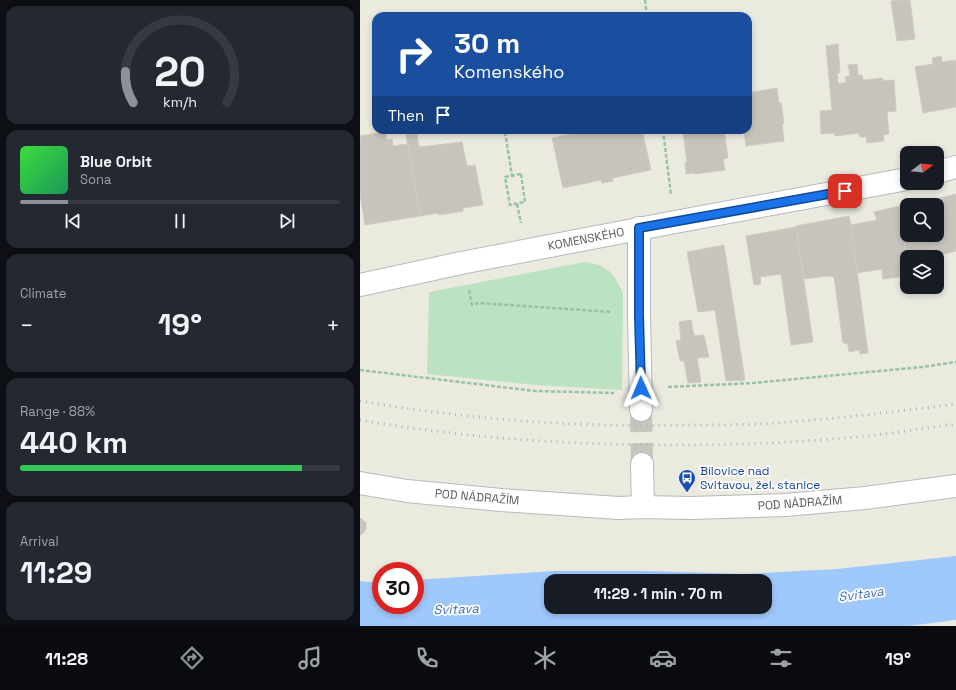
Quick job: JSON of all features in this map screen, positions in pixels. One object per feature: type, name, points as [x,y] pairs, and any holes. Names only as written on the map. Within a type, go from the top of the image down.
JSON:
[{"type":"street","points":[[944,170],[956,167]]},
{"type":"street","name":"KOMENSKÉHO","points":[[360,285],[461,262],[900,180]]},
{"type":"street","points":[[639,228],[639,315],[642,410]]},
{"type":"street","points":[[642,464],[642,507]]},
{"type":"street","name":"POD NÁDRAŽÍM","points":[[360,483],[407,491],[501,500],[619,508],[691,508],[785,505],[865,498],[956,486]]},
{"type":"path","points":[[645,0],[646,12]]},
{"type":"path","points":[[505,134],[512,176]]},
{"type":"path","points":[[664,134],[672,201]]},
{"type":"path","points":[[521,174],[526,202],[510,205],[505,177],[512,176],[521,174]]},
{"type":"path","points":[[517,204],[522,230]]},
{"type":"path","points":[[470,295],[472,305],[479,303],[613,312]]},
{"type":"path","points":[[360,370],[535,391],[624,394],[641,388],[753,383],[922,367],[956,362]]},
{"type":"green space","points":[[585,262],[599,265],[609,271],[613,275],[623,294],[622,390],[536,385],[427,374],[429,292]]},
{"type":"water","name":"Svitava","points":[[956,556],[956,620],[908,626],[360,626],[360,581],[372,582],[372,614],[424,614],[424,579],[553,571],[646,571],[743,574],[837,569]]},
{"type":"building","points":[[910,0],[915,39],[897,41],[891,1]]},
{"type":"building","points":[[838,44],[840,73],[837,73],[838,84],[846,82],[845,77],[850,76],[848,65],[857,64],[858,75],[862,75],[863,80],[883,78],[883,81],[894,80],[896,111],[887,112],[889,134],[883,135],[884,141],[867,143],[866,137],[860,137],[859,133],[835,136],[834,133],[821,134],[820,111],[832,110],[826,46]]},
{"type":"building","points":[[941,56],[942,62],[956,60],[956,107],[923,113],[915,67],[933,64],[932,58]]},
{"type":"building","points":[[777,88],[784,123],[782,124],[784,141],[746,146],[744,134],[752,134],[752,92]]},
{"type":"building","points":[[386,134],[387,140],[392,139],[393,146],[408,144],[420,216],[365,225],[360,194],[360,136]]},
{"type":"building","points":[[417,134],[419,147],[462,142],[467,166],[475,165],[483,205],[463,208],[463,211],[439,215],[438,213],[420,216],[406,135]]},
{"type":"building","points":[[570,134],[643,134],[651,170],[612,178],[613,181],[602,183],[601,180],[563,188],[552,138]]},
{"type":"building","points":[[683,134],[725,134],[728,158],[723,159],[725,170],[686,174],[685,163],[687,163]]},
{"type":"building","points":[[956,194],[956,251],[944,254],[944,250],[935,250],[934,242],[944,242],[944,198],[940,198]]},
{"type":"building","points":[[900,206],[900,242],[904,242],[905,250],[900,250],[900,277],[883,279],[882,269],[857,273],[851,225],[877,220],[874,212]]},
{"type":"building","points":[[849,216],[868,353],[860,354],[859,350],[849,352],[848,344],[843,343],[834,277],[827,276],[804,279],[796,227]]},
{"type":"building","points":[[796,227],[813,342],[791,345],[781,274],[760,277],[761,284],[754,285],[746,236]]},
{"type":"building","points":[[904,242],[934,242],[935,250],[905,250]]},
{"type":"building","points":[[724,245],[745,380],[726,381],[715,310],[698,312],[687,252]]},
{"type":"building","points":[[691,320],[694,336],[704,335],[709,357],[697,358],[701,382],[688,383],[684,361],[680,361],[676,341],[681,340],[679,322]]},
{"type":"building","points":[[360,518],[366,523],[366,529],[360,535]]},
{"type":"tunnel","points":[[641,410],[642,464]]},
{"type":"railway","points":[[360,401],[402,408],[486,418],[570,424],[655,426],[777,423],[956,404]]},
{"type":"railway","points":[[360,420],[438,432],[478,436],[557,442],[636,445],[754,444],[806,441],[884,434],[956,424]]},
{"type":"place","name":"Bílovice nad Svitavou, žel. stanice","points":[[687,493]]},
{"type":"route","points":[[641,388],[639,228],[845,191]]}]
